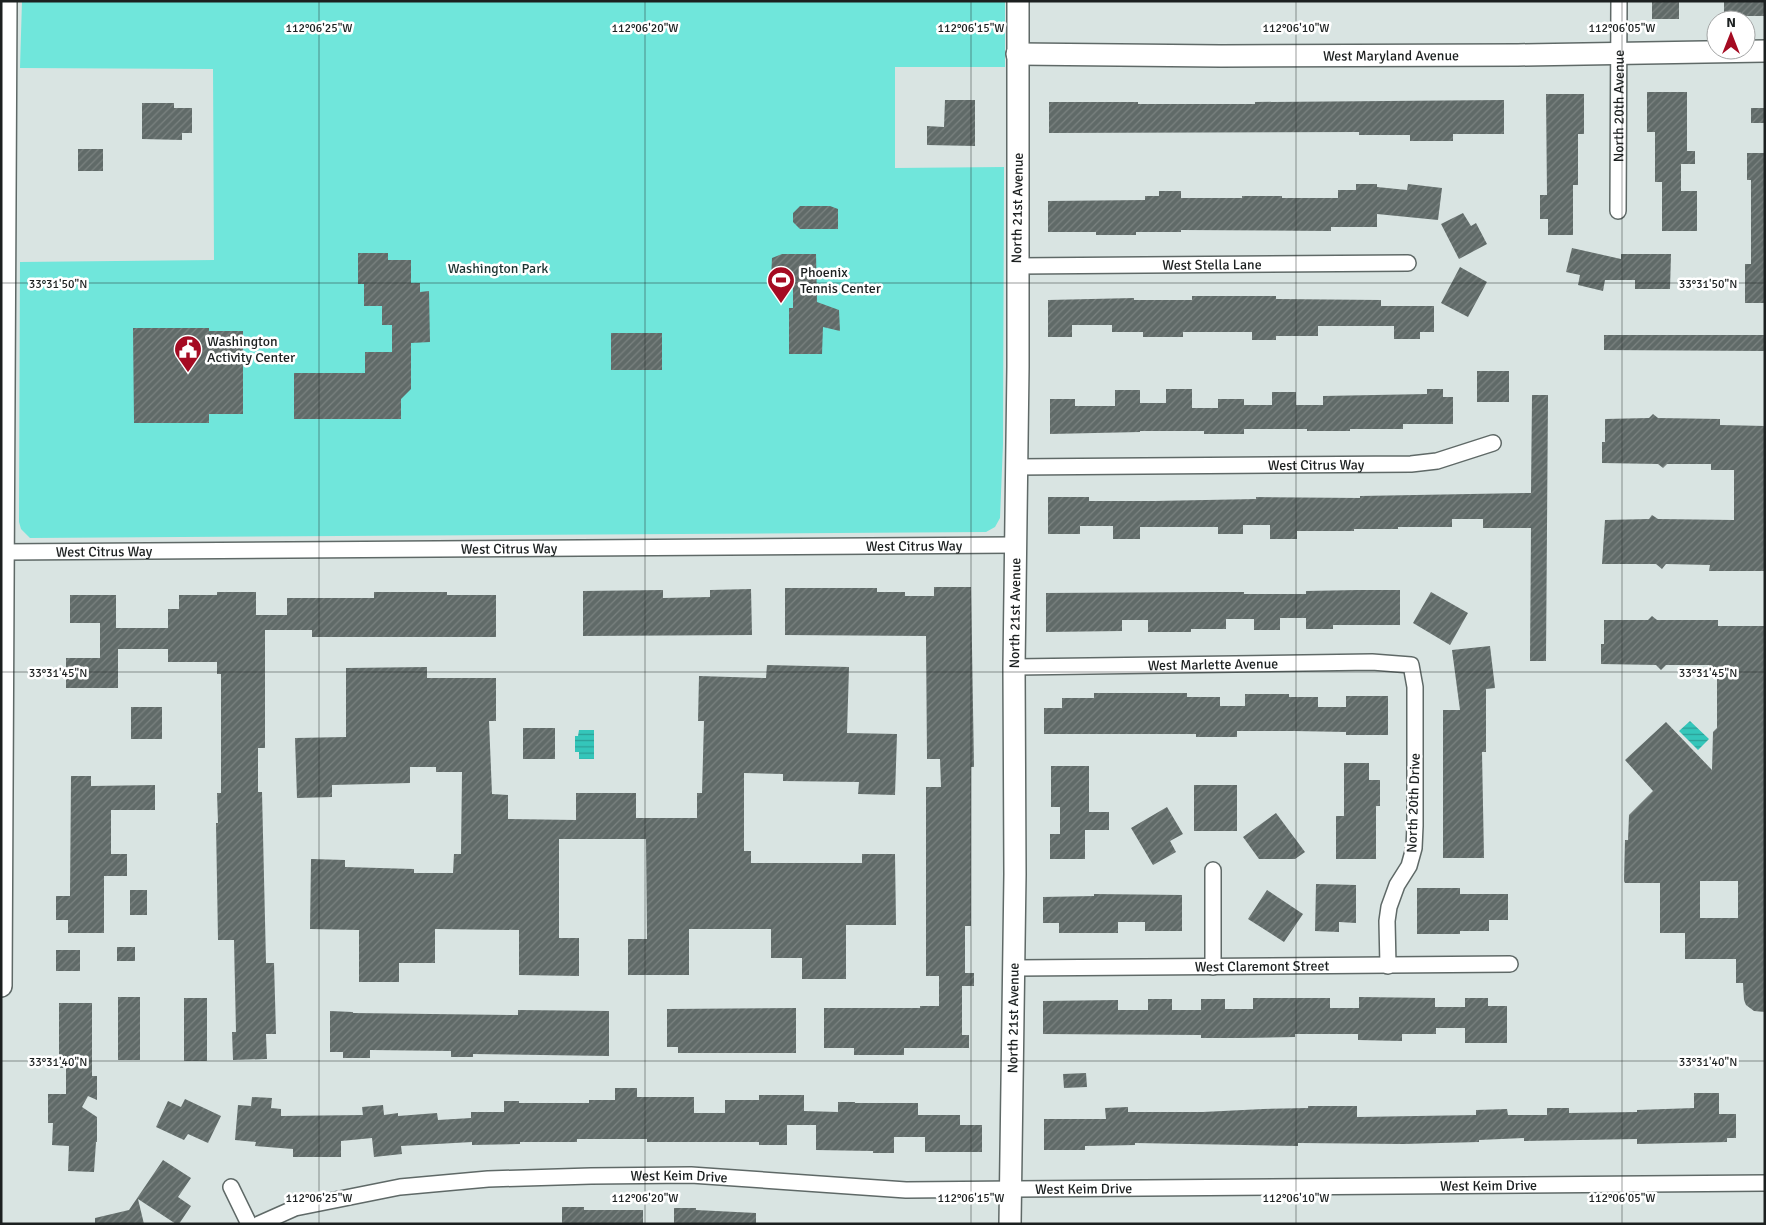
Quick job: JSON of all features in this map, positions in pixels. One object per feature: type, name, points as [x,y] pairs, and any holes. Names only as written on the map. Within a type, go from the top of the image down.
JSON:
[{"type":"street","points":[[1,986],[3,64],[6,1]]},
{"type":"street","name":"North 21st Avenue","points":[[1010,1224],[1015,804],[1014,545],[1018,367],[1016,266],[1018,1]]},
{"type":"street","name":"North 20th Avenue","points":[[1618,210],[1619,1]]},
{"type":"street","name":"West Maryland Avenue","points":[[1018,54],[1231,56],[1518,55],[1765,51]]},
{"type":"street","name":"West Stella Lane","points":[[1016,266],[1408,263]]},
{"type":"street","name":"West Citrus Way","points":[[1015,467],[1411,464],[1438,461],[1493,444]]},
{"type":"street","name":"West Citrus Way","points":[[3,552],[1014,545]]},
{"type":"street","name":"West Marlette Avenue","points":[[1014,667],[1372,662],[1411,665]]},
{"type":"street","name":"North 20th Drive","points":[[1388,966],[1387,921],[1389,906],[1397,885],[1409,866],[1414,841],[1415,687],[1411,665]]},
{"type":"street","points":[[1213,870],[1213,967]]},
{"type":"street","name":"West Claremont Street","points":[[1014,968],[1510,964]]},
{"type":"street","name":"West Keim Drive","points":[[259,1224],[295,1208],[400,1187],[488,1180],[591,1176],[691,1175],[906,1190],[1765,1183]]},
{"type":"street","points":[[231,1187],[249,1224]]},
{"type":"green space","name":"Washington Park","points":[[22,1],[1005,1],[1005,67],[895,67],[895,168],[1004,167],[1003,444],[1000,518],[995,527],[986,532],[30,538],[21,529],[19,522],[20,262],[214,260],[213,69],[20,68]]},
{"type":"shaded area","points":[[1690,721],[1709,739],[1698,750],[1679,731]]},
{"type":"shaded area","points":[[579,730],[594,730],[594,759],[579,759],[579,752],[575,752],[575,736],[578,736]]},
{"type":"building","points":[[1652,1],[1679,1],[1679,19],[1652,19]]},
{"type":"building","points":[[1724,1],[1765,1],[1765,16],[1756,16],[1756,10],[1724,10]]},
{"type":"building","points":[[1647,92],[1687,92],[1687,151],[1695,151],[1695,164],[1681,164],[1681,191],[1697,191],[1697,231],[1662,231],[1662,182],[1655,182],[1655,132],[1647,132]]},
{"type":"building","points":[[1546,94],[1584,94],[1584,134],[1578,134],[1578,185],[1573,185],[1573,235],[1548,235],[1548,219],[1540,219],[1540,195],[1547,195]]},
{"type":"building","points":[[945,100],[975,100],[975,146],[927,145],[927,126],[944,127]]},
{"type":"building","points":[[1504,100],[1504,134],[1453,134],[1453,141],[1410,141],[1410,135],[1359,135],[1359,132],[1049,133],[1049,102],[1255,104],[1255,102]]},
{"type":"building","points":[[142,103],[174,103],[174,108],[192,108],[192,133],[182,133],[182,140],[142,139]]},
{"type":"building","points":[[1751,108],[1765,108],[1765,123],[1751,123]]},
{"type":"building","points":[[78,149],[103,149],[103,171],[78,171]]},
{"type":"building","points":[[1747,153],[1765,153],[1765,303],[1745,303],[1745,264],[1751,264],[1751,180],[1747,180]]},
{"type":"building","points":[[1356,184],[1377,184],[1377,187],[1407,190],[1408,184],[1442,188],[1438,220],[1377,214],[1377,227],[1331,227],[1331,231],[1181,230],[1181,232],[1136,232],[1136,235],[1096,235],[1096,232],[1048,232],[1048,201],[1145,200],[1145,196],[1159,196],[1159,191],[1181,191],[1181,198],[1282,196],[1282,198],[1338,198],[1338,190],[1356,190]]},
{"type":"building","points":[[800,206],[830,206],[838,209],[838,229],[800,229],[793,222],[793,213]]},
{"type":"building","points":[[1463,213],[1471,226],[1476,223],[1487,244],[1459,259],[1441,224]]},
{"type":"building","points":[[1572,248],[1621,259],[1621,254],[1671,254],[1670,289],[1635,289],[1635,280],[1605,280],[1603,291],[1578,285],[1580,275],[1566,272]]},
{"type":"building","points":[[358,253],[388,253],[388,260],[411,260],[411,283],[420,283],[420,292],[429,291],[430,342],[411,343],[411,389],[401,399],[401,419],[294,419],[294,373],[365,373],[365,352],[392,352],[392,325],[382,325],[382,306],[364,306],[364,284],[358,284]]},
{"type":"building","points":[[782,254],[816,254],[817,302],[839,310],[840,331],[823,327],[822,354],[789,354],[789,308],[793,308],[793,281],[771,279],[772,258]]},
{"type":"building","points":[[1460,267],[1487,282],[1468,317],[1441,303]]},
{"type":"building","points":[[1192,296],[1276,296],[1276,299],[1381,300],[1381,306],[1434,306],[1434,332],[1420,332],[1420,339],[1394,339],[1394,326],[1318,326],[1318,336],[1276,336],[1276,340],[1252,340],[1252,332],[1183,332],[1183,337],[1143,337],[1143,332],[1112,332],[1112,325],[1072,325],[1072,337],[1048,337],[1048,300],[1134,298],[1134,300],[1192,300]]},
{"type":"building","name":"Washington Activity Center","points":[[133,328],[209,328],[209,331],[243,331],[243,414],[209,414],[209,423],[134,423]]},
{"type":"building","points":[[611,333],[662,333],[662,370],[611,370]]},
{"type":"building","points":[[1604,335],[1765,335],[1765,351],[1604,350]]},
{"type":"building","points":[[1477,371],[1509,371],[1509,402],[1477,402]]},
{"type":"building","points":[[1166,389],[1192,389],[1192,408],[1218,408],[1218,399],[1244,399],[1244,405],[1272,405],[1272,392],[1296,392],[1296,405],[1323,405],[1323,396],[1427,394],[1427,389],[1443,389],[1443,397],[1453,397],[1453,424],[1403,424],[1403,429],[1350,429],[1350,431],[1244,429],[1244,434],[1204,434],[1204,431],[1140,431],[1050,434],[1050,399],[1075,399],[1075,406],[1115,406],[1115,390],[1140,390],[1140,403],[1166,403]]},
{"type":"building","points":[[1532,395],[1548,395],[1546,661],[1530,661],[1531,528],[1483,528],[1483,519],[1452,519],[1452,527],[1297,531],[1297,539],[1270,539],[1270,525],[1243,525],[1243,534],[1218,534],[1218,527],[1140,527],[1140,539],[1113,539],[1113,526],[1080,526],[1080,534],[1048,534],[1048,497],[1089,497],[1089,501],[1155,501],[1256,499],[1256,497],[1360,498],[1360,496],[1531,493]]},
{"type":"building","points":[[1653,414],[1658,418],[1720,419],[1720,425],[1765,426],[1765,571],[1709,571],[1710,565],[1666,564],[1662,569],[1656,564],[1602,564],[1605,520],[1649,519],[1652,515],[1658,519],[1734,520],[1734,470],[1711,470],[1711,464],[1667,464],[1663,468],[1658,464],[1602,463],[1602,442],[1605,442],[1605,419],[1649,418]]},
{"type":"building","points":[[934,587],[971,587],[974,767],[971,767],[971,926],[965,926],[965,973],[974,973],[974,986],[962,986],[962,1035],[969,1035],[969,1048],[904,1048],[904,1055],[854,1055],[854,1048],[824,1048],[824,1008],[920,1008],[920,1006],[939,1006],[939,976],[926,976],[926,787],[941,787],[940,759],[927,759],[926,636],[785,635],[785,588],[877,588],[877,592],[905,592],[905,596],[934,596]]},
{"type":"building","points":[[751,589],[752,635],[583,636],[583,591],[663,590],[663,598],[710,597],[710,590]]},
{"type":"building","points":[[1400,590],[1400,625],[1333,625],[1333,629],[1306,629],[1306,618],[1280,618],[1280,630],[1254,630],[1254,619],[1226,619],[1226,629],[1191,629],[1191,632],[1148,632],[1148,620],[1122,620],[1122,631],[1046,632],[1046,593],[1244,592],[1244,594],[1306,594],[1306,591]]},
{"type":"building","points":[[217,592],[256,592],[256,615],[287,615],[287,598],[374,598],[374,592],[447,592],[447,595],[496,595],[496,637],[312,637],[312,630],[265,630],[265,748],[258,748],[258,792],[262,792],[266,963],[274,963],[276,1034],[266,1034],[267,1059],[233,1060],[232,1032],[236,1032],[234,940],[218,940],[216,823],[218,823],[217,793],[221,793],[221,674],[217,674],[217,662],[168,662],[168,649],[118,649],[118,688],[66,688],[66,658],[100,658],[100,623],[70,623],[70,595],[116,595],[116,628],[168,628],[168,609],[179,609],[179,595],[217,595]]},
{"type":"building","points":[[1431,592],[1468,613],[1450,645],[1413,623]]},
{"type":"building","points":[[1652,616],[1657,620],[1718,620],[1718,626],[1765,626],[1765,1012],[1754,1011],[1746,1005],[1743,983],[1736,983],[1736,959],[1685,959],[1685,933],[1660,933],[1660,883],[1625,883],[1624,881],[1625,840],[1628,840],[1629,815],[1653,791],[1625,760],[1666,722],[1712,770],[1713,732],[1717,728],[1717,672],[1709,672],[1709,665],[1666,665],[1661,670],[1656,665],[1601,664],[1601,644],[1604,644],[1604,620],[1648,620]],"holes":[[[1700,881],[1738,881],[1738,918],[1700,918]]]},
{"type":"building","points":[[1490,646],[1495,688],[1486,689],[1486,752],[1482,752],[1484,858],[1443,858],[1443,710],[1460,710],[1452,650]]},
{"type":"building","points":[[767,665],[849,667],[847,733],[897,734],[895,795],[858,794],[859,782],[783,781],[783,774],[744,773],[744,851],[751,851],[751,863],[862,863],[862,854],[895,854],[896,925],[846,925],[846,979],[802,979],[802,958],[771,958],[771,929],[689,929],[689,975],[628,975],[628,939],[647,939],[646,839],[559,839],[559,938],[579,938],[579,976],[519,975],[519,930],[435,929],[435,963],[399,963],[399,982],[359,982],[359,930],[310,929],[311,859],[345,860],[345,867],[414,869],[414,873],[453,873],[454,854],[461,854],[462,772],[436,772],[436,767],[410,767],[410,783],[332,785],[332,797],[297,798],[295,738],[346,737],[346,668],[427,667],[427,678],[496,678],[496,721],[489,721],[492,794],[508,795],[508,819],[576,820],[576,793],[636,793],[636,818],[697,818],[697,793],[702,793],[704,721],[698,721],[699,676],[766,678]]},
{"type":"building","points":[[1094,693],[1187,693],[1187,697],[1220,697],[1220,706],[1245,706],[1245,694],[1289,694],[1289,697],[1318,697],[1318,707],[1346,707],[1346,696],[1388,696],[1388,735],[1346,735],[1346,732],[1294,731],[1237,731],[1237,737],[1196,737],[1196,734],[1044,734],[1044,708],[1062,708],[1062,698],[1094,698]]},
{"type":"building","points":[[131,707],[162,707],[162,739],[131,739]]},
{"type":"building","points":[[523,728],[555,728],[555,759],[523,759]]},
{"type":"building","points":[[1344,763],[1369,763],[1369,780],[1380,780],[1380,806],[1376,806],[1376,859],[1336,859],[1336,816],[1344,816]]},
{"type":"building","points":[[1051,766],[1089,766],[1089,812],[1109,812],[1109,830],[1085,830],[1085,859],[1050,859],[1050,834],[1060,834],[1060,807],[1051,807]]},
{"type":"building","points":[[71,776],[91,776],[91,786],[155,785],[155,810],[111,810],[111,854],[127,854],[127,876],[104,876],[104,933],[68,933],[68,920],[56,920],[56,896],[70,896]]},
{"type":"building","points":[[1194,785],[1237,785],[1237,831],[1194,831]]},
{"type":"building","points":[[1167,807],[1183,834],[1170,841],[1176,852],[1153,865],[1131,828]]},
{"type":"building","points":[[1276,813],[1305,852],[1295,859],[1259,859],[1243,837]]},
{"type":"building","points":[[1316,884],[1356,885],[1356,923],[1339,922],[1339,932],[1315,931]]},
{"type":"building","points":[[1417,888],[1460,888],[1460,894],[1508,894],[1508,920],[1489,920],[1489,931],[1460,931],[1460,934],[1417,934]]},
{"type":"building","points":[[130,890],[147,890],[147,915],[130,915]]},
{"type":"building","points":[[1267,890],[1303,914],[1284,942],[1248,919]]},
{"type":"building","points":[[1094,894],[1182,895],[1182,931],[1145,931],[1145,922],[1118,922],[1118,933],[1059,933],[1059,923],[1043,923],[1043,897],[1094,896]]},
{"type":"building","points":[[117,947],[135,947],[135,961],[117,961]]},
{"type":"building","points":[[56,950],[80,950],[80,971],[56,971]]},
{"type":"building","points":[[118,997],[140,997],[140,1060],[118,1060]]},
{"type":"building","points":[[1359,997],[1435,998],[1435,1007],[1465,1007],[1465,998],[1488,998],[1488,1006],[1507,1006],[1507,1043],[1465,1043],[1465,1028],[1436,1028],[1436,1034],[1402,1034],[1402,1041],[1358,1040],[1358,1034],[1295,1034],[1295,1037],[1201,1038],[1201,1035],[1043,1034],[1043,1001],[1118,1000],[1118,1010],[1148,1010],[1148,999],[1172,999],[1172,1010],[1201,1010],[1201,999],[1225,999],[1225,1009],[1253,1009],[1253,998],[1330,998],[1330,1008],[1359,1008]]},
{"type":"building","points":[[184,998],[207,998],[207,1061],[184,1061]]},
{"type":"building","points":[[59,1003],[92,1003],[92,1076],[97,1076],[97,1100],[88,1096],[82,1107],[97,1117],[94,1172],[68,1171],[69,1146],[52,1145],[53,1123],[48,1123],[48,1094],[66,1094],[66,1068],[59,1068]]},
{"type":"building","points":[[796,1008],[796,1053],[678,1053],[678,1047],[667,1047],[667,1009]]},
{"type":"building","points":[[518,1010],[609,1011],[609,1056],[473,1054],[473,1057],[451,1057],[451,1051],[370,1050],[370,1058],[343,1058],[343,1052],[330,1052],[330,1011],[353,1013],[518,1015]]},
{"type":"building","points":[[1086,1073],[1087,1087],[1064,1088],[1063,1074]]},
{"type":"building","points":[[615,1088],[637,1088],[637,1097],[694,1097],[694,1113],[725,1113],[725,1100],[759,1100],[759,1095],[804,1095],[804,1111],[838,1112],[838,1102],[918,1103],[918,1115],[960,1115],[960,1125],[982,1125],[982,1152],[925,1152],[925,1137],[894,1137],[894,1153],[816,1150],[816,1125],[787,1125],[787,1145],[759,1145],[759,1142],[647,1142],[647,1139],[577,1139],[577,1142],[520,1142],[520,1144],[472,1145],[472,1142],[401,1146],[402,1154],[374,1157],[372,1138],[341,1141],[341,1157],[293,1157],[293,1149],[255,1146],[256,1142],[235,1140],[238,1105],[251,1106],[252,1097],[272,1098],[271,1108],[281,1109],[281,1116],[363,1115],[362,1107],[383,1105],[384,1115],[398,1113],[398,1116],[437,1113],[438,1120],[471,1118],[471,1112],[504,1112],[504,1101],[519,1101],[519,1103],[589,1103],[589,1100],[615,1100]]},
{"type":"building","points":[[1694,1093],[1719,1093],[1719,1114],[1736,1114],[1736,1138],[1727,1138],[1727,1142],[1637,1144],[1637,1139],[1524,1141],[1524,1138],[1479,1140],[1479,1142],[1403,1144],[1298,1143],[1298,1146],[1135,1143],[1135,1145],[1085,1146],[1085,1150],[1044,1150],[1044,1119],[1106,1119],[1105,1108],[1128,1107],[1128,1112],[1203,1112],[1308,1108],[1308,1106],[1357,1106],[1357,1117],[1476,1115],[1476,1110],[1507,1109],[1508,1115],[1547,1115],[1547,1108],[1569,1108],[1569,1113],[1637,1112],[1637,1110],[1694,1108]]},
{"type":"building","points":[[185,1099],[221,1116],[208,1143],[188,1134],[184,1140],[156,1127],[168,1101],[181,1107]]},
{"type":"building","points":[[163,1160],[191,1178],[178,1197],[191,1206],[179,1224],[176,1224],[138,1199],[144,1224],[95,1224],[95,1218],[129,1210]]},
{"type":"building","points":[[562,1207],[584,1207],[584,1210],[643,1210],[643,1224],[562,1224]]},
{"type":"building","points":[[674,1208],[756,1213],[756,1224],[674,1224]]},
{"type":"place","name":"Phoenix Tennis Center","points":[[781,304]]},
{"type":"place","name":"Washington Activity Center","points":[[188,373]]}]
